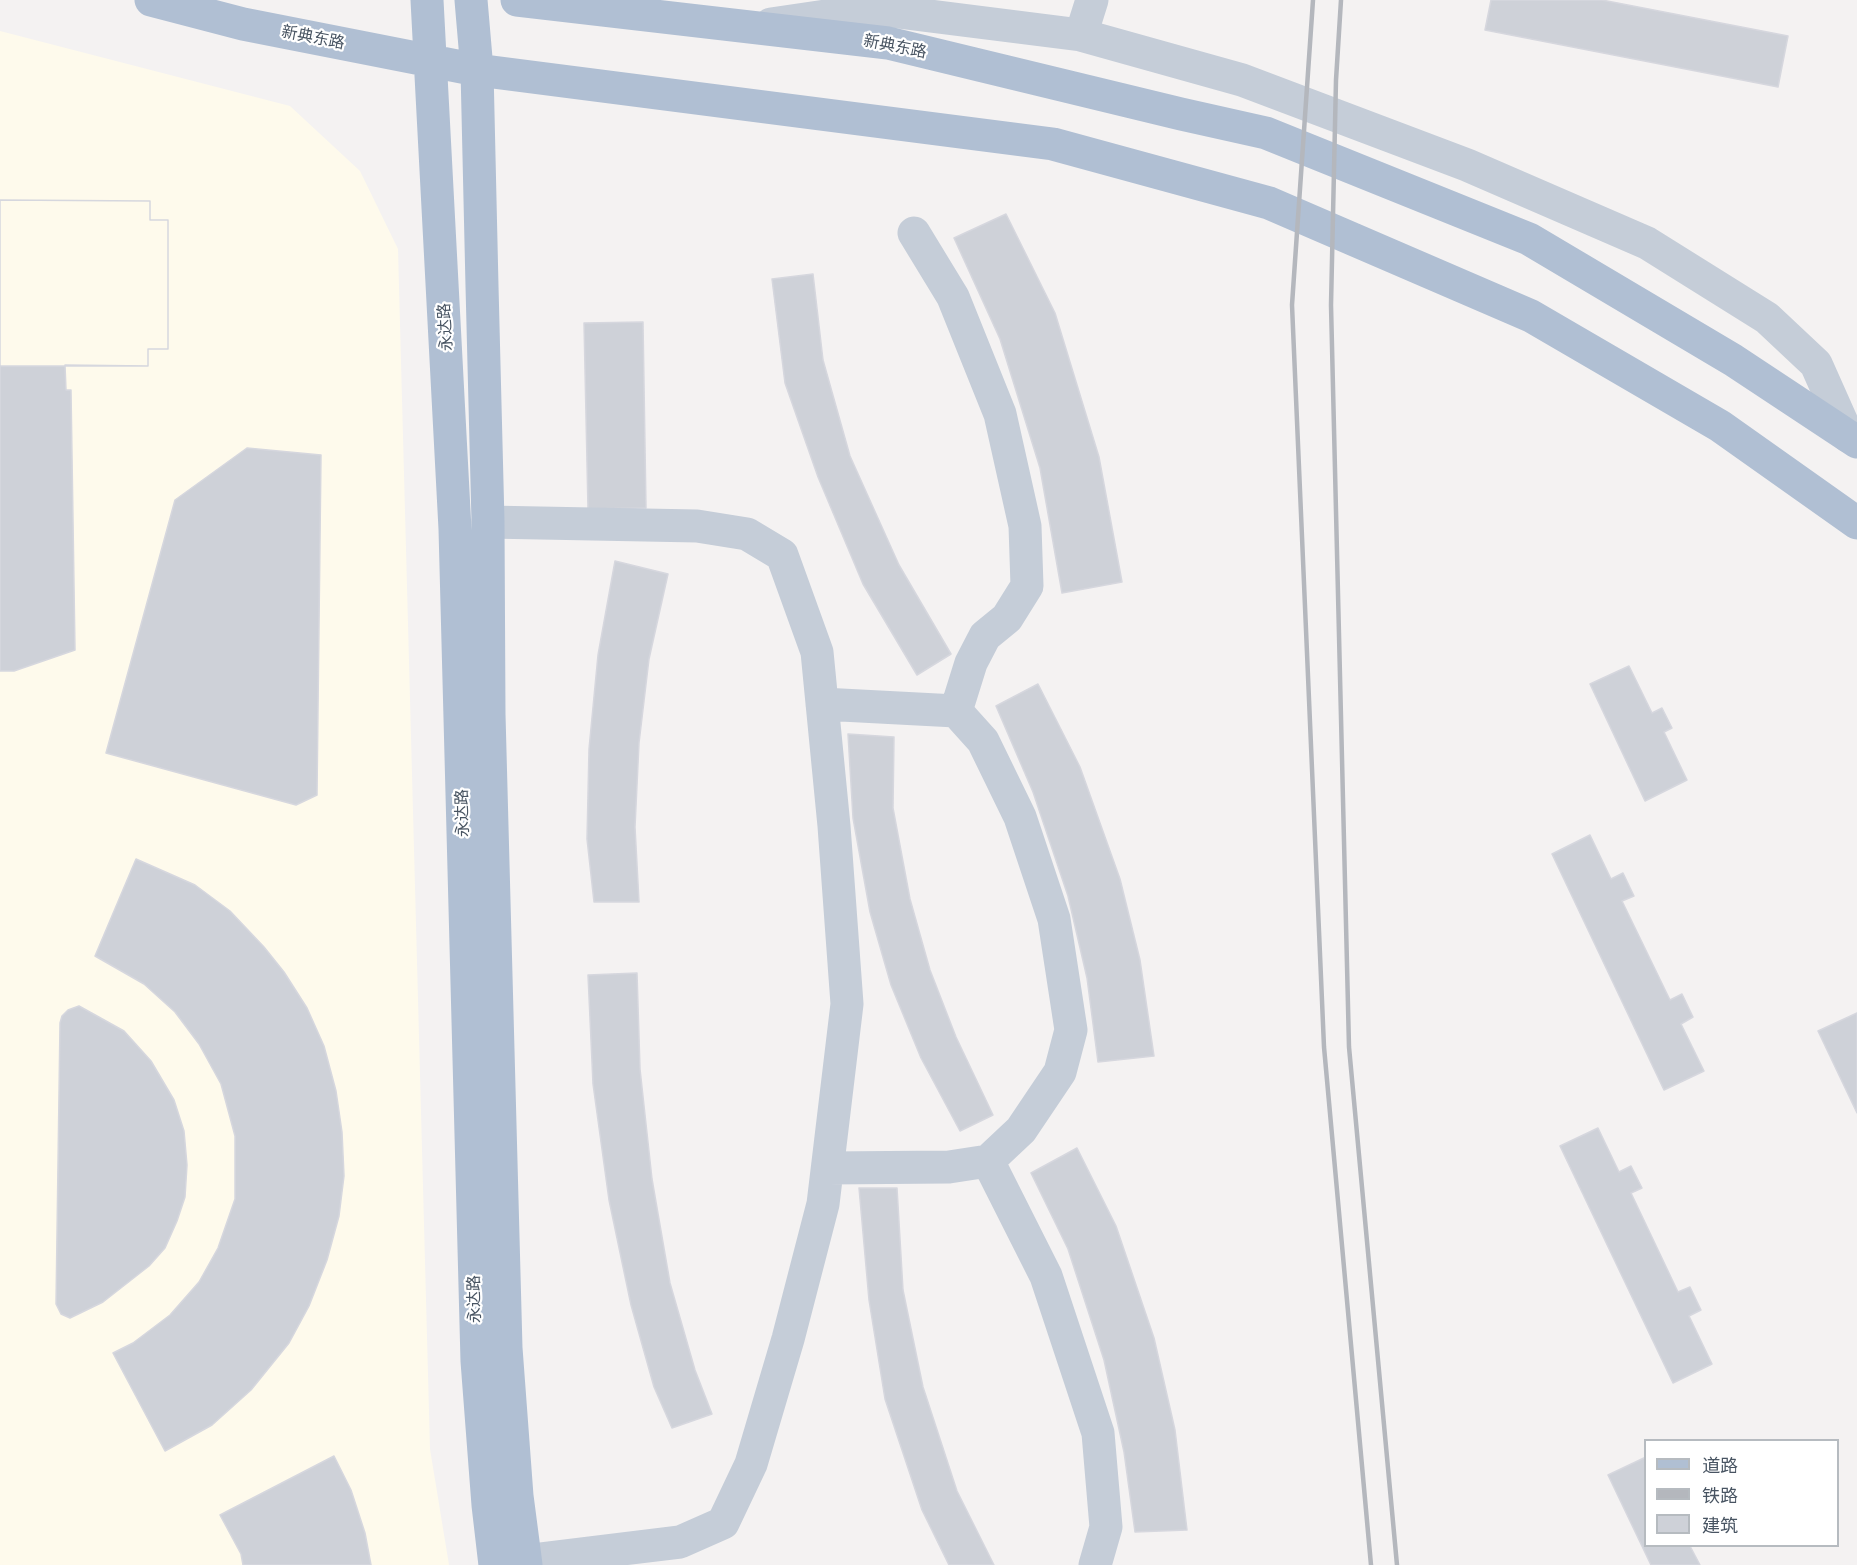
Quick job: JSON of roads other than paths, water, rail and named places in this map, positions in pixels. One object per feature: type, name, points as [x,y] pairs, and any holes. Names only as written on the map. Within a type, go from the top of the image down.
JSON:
[{"type":"main road","name":"新典东路","points":[[151,0],[243,24],[477,70],[1053,144],[1269,202],[1531,316],[1720,426],[1857,523]]},
{"type":"main road","name":"永达路","points":[[428,0],[455,529],[477,1360],[488,1505],[515,1564]]},
{"type":"main road","name":"永达路","points":[[471,0],[477,70],[488,522],[489,714],[505,1336],[517,1496],[515,1564]]},
{"type":"main road","name":"新典东路","points":[[517,0],[888,43],[1266,133],[1529,239],[1733,360],[1852,439]]},
{"type":"street","points":[[1081,35],[1092,0]]},
{"type":"street","points":[[752,27],[874,9],[1081,35],[1242,80],[1467,165],[1647,243],[1767,318],[1816,364],[1852,439]]},
{"type":"street","points":[[914,233],[952,297],[1000,414],[1025,526],[1027,586],[1007,618],[985,636],[971,663],[956,711]]},
{"type":"street","points":[[488,522],[698,526],[747,534],[782,555],[817,652],[834,826],[847,1004],[823,1204],[788,1339],[751,1464],[723,1523],[680,1542],[515,1564]]},
{"type":"street","points":[[822,704],[956,711],[983,741],[1020,817],[1054,920],[1071,1030],[1060,1072],[1021,1130],[988,1161],[949,1167],[828,1168]]},
{"type":"street","points":[[988,1161],[1046,1276],[1098,1433],[1106,1527],[1095,1565]]},
{"type":"railway","points":[[1313,0],[1292,305],[1324,1047],[1371,1565]]},
{"type":"railway","points":[[1341,0],[1336,80],[1331,305],[1349,1047],[1397,1565]]}]
